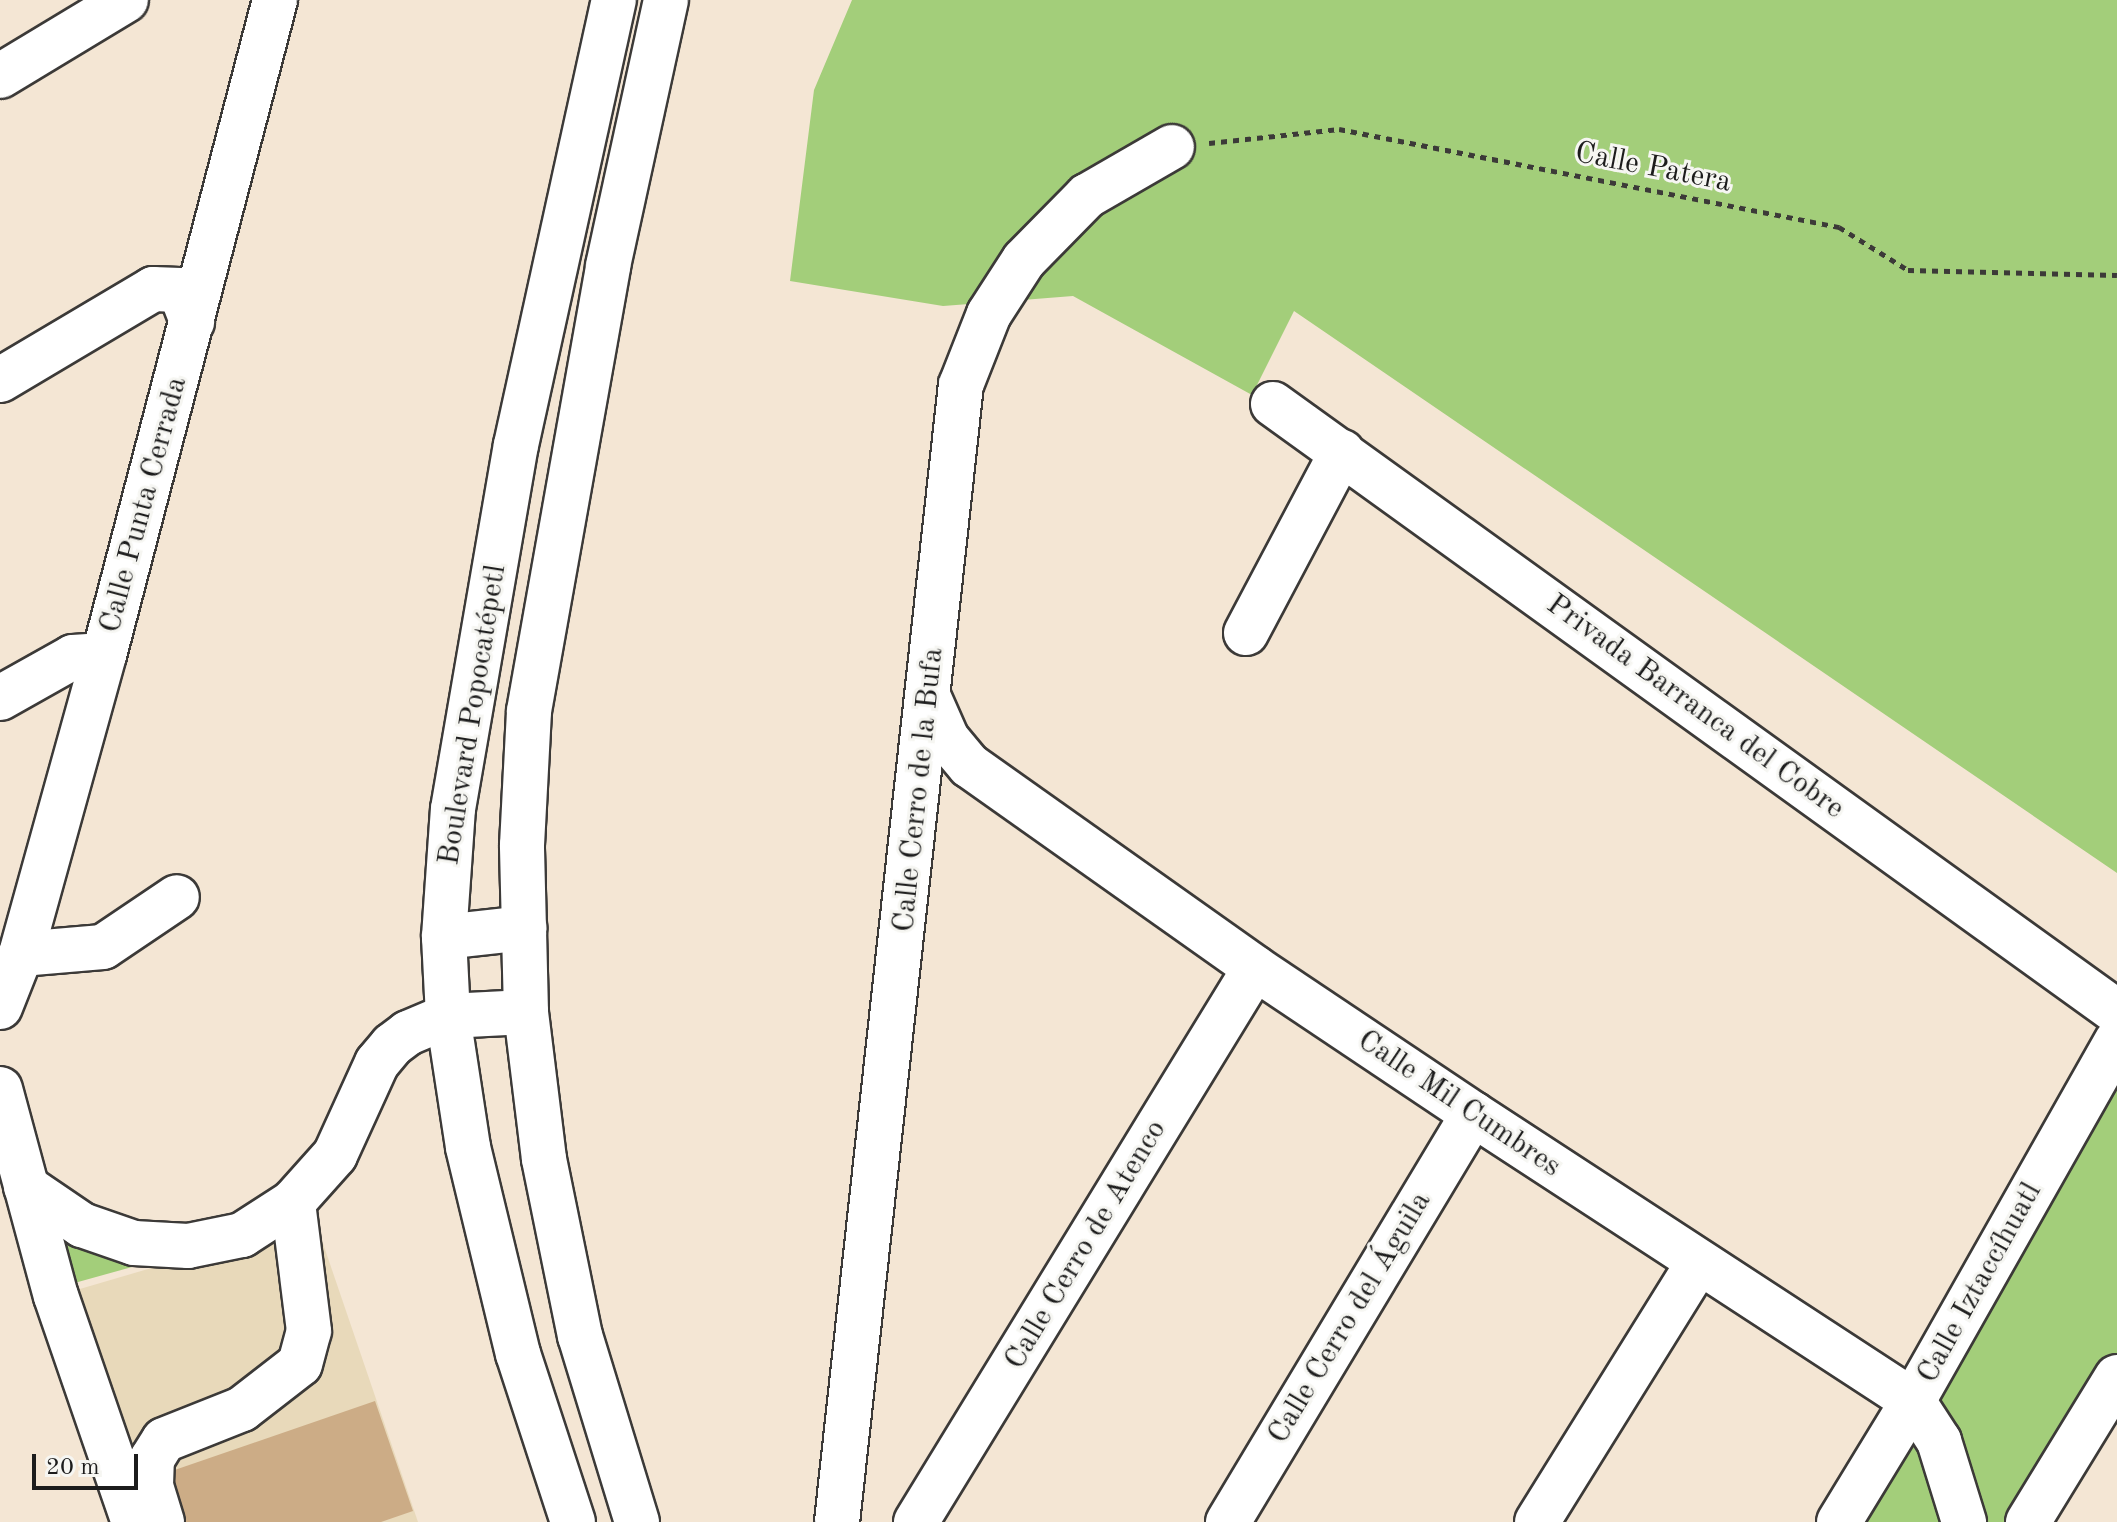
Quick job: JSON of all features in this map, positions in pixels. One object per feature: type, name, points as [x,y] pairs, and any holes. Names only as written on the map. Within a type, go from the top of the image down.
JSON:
[{"type":"street","points":[[0,76],[126,0]]},
{"type":"street","name":"Calle Punta Cerrada","points":[[0,1007],[21,954],[104,655],[275,0]]},
{"type":"street","name":"Boulevard Popocatépetl","points":[[573,1522],[518,1354],[468,1147],[448,1016],[444,937],[453,809],[513,460],[614,0]]},
{"type":"street","name":"Boulevard Popocatépetl","points":[[637,1522],[580,1336],[544,1159],[526,1012],[522,845],[529,711],[608,266],[666,0]]},
{"type":"street","name":"Calle Cerro de la Bufa","points":[[837,1522],[961,385],[989,314],[1024,260],[1087,196],[1172,147]]},
{"type":"street","points":[[0,380],[153,289],[180,290],[192,322]]},
{"type":"street","name":"Privada Barranca del Cobre","points":[[1273,404],[2117,1012]]},
{"type":"street","points":[[1246,633],[1342,452]]},
{"type":"street","points":[[0,698],[73,657],[104,655]]},
{"type":"street","name":"Calle Mil Cumbres","points":[[929,698],[947,739],[970,766],[1255,968],[1913,1401],[1939,1441],[1964,1522]]},
{"type":"street","points":[[21,954],[103,947],[177,897]]},
{"type":"street","points":[[444,937],[524,928]]},
{"type":"street","name":"Calle Cerro de Atenco","points":[[916,1522],[1255,968]]},
{"type":"street","points":[[26,1187],[82,1225],[134,1243],[188,1246],[242,1235],[293,1202],[335,1155],[377,1063],[392,1045],[408,1033],[448,1016],[526,1012]]},
{"type":"street","name":"Calle Iztaccíhuatl","points":[[1839,1522],[1913,1401],[2117,1041]]},
{"type":"street","points":[[0,1089],[56,1296],[134,1522]]},
{"type":"street","name":"Calle Cerro del Águila","points":[[1228,1522],[1473,1114]]},
{"type":"street","points":[[162,1522],[151,1485],[152,1459],[164,1440],[242,1409],[300,1364],[309,1331],[293,1202]]},
{"type":"street","points":[[1537,1522],[1699,1262]]},
{"type":"street","points":[[2028,1522],[2117,1377]]},
{"type":"path","name":"Calle Patera","points":[[1172,147],[1339,129],[1839,227],[1908,270],[2117,275]]},
{"type":"shaded area","points":[[315,1220],[418,1522],[134,1522],[56,1296]]},
{"type":"green space","points":[[852,0],[2117,0],[2117,873],[1294,311],[1252,395],[1073,296],[943,306],[790,281],[814,90]]},
{"type":"green space","points":[[2117,1041],[2117,1377],[2028,1522],[1839,1522]]},
{"type":"green space","points":[[36,1203],[150,1262],[60,1287]]},
{"type":"building","points":[[375,1401],[413,1511],[381,1522],[180,1522],[163,1474]]}]
